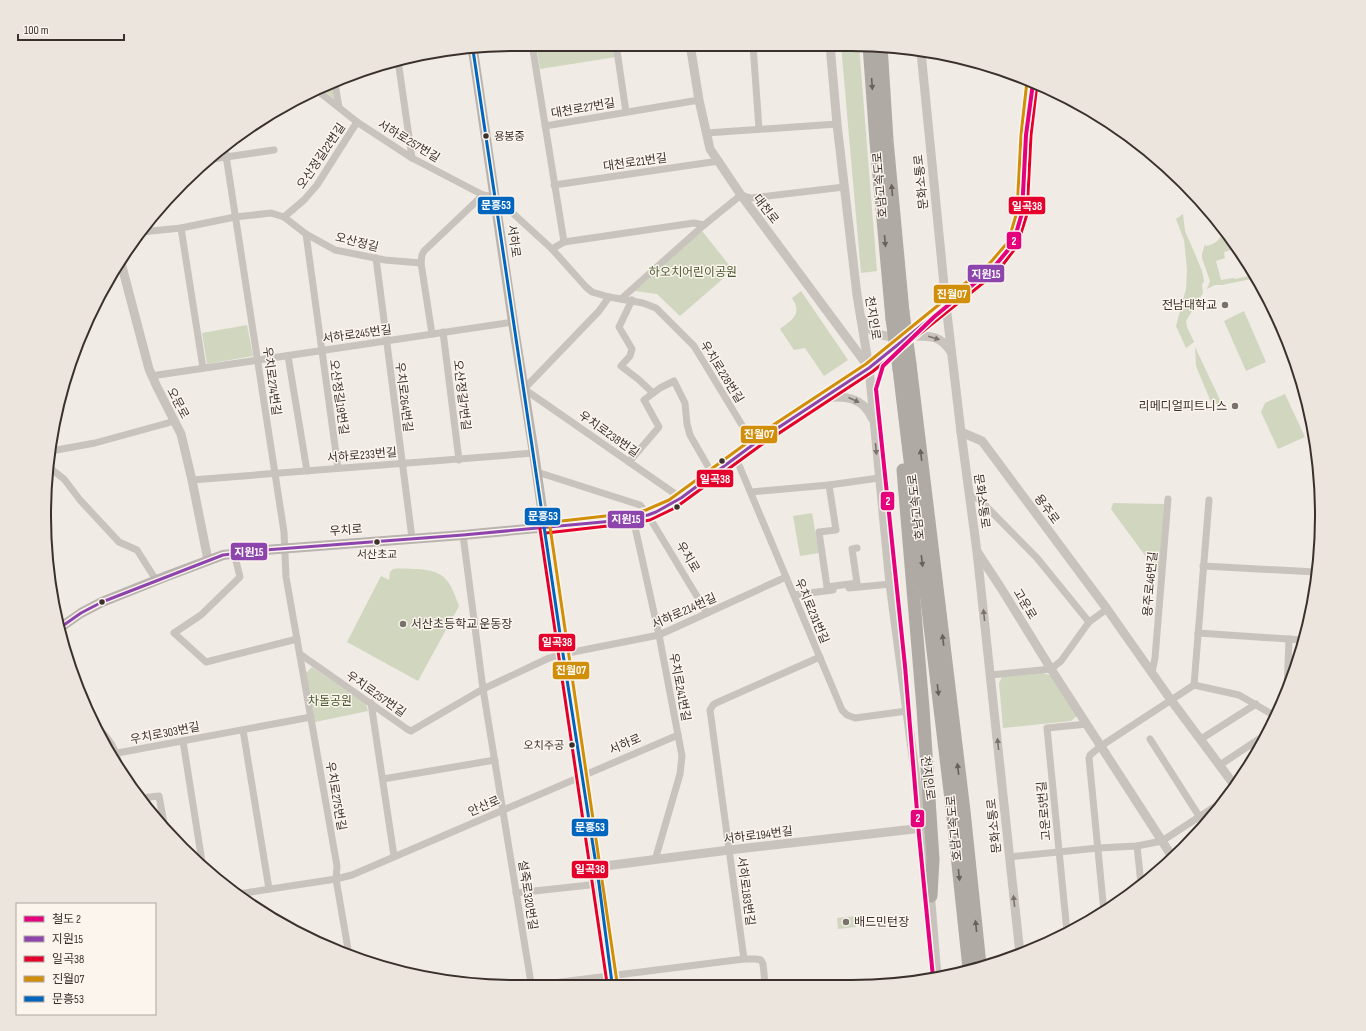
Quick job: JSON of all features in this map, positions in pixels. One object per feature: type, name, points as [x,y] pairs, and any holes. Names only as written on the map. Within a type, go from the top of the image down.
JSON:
[{"type":"highway","name":"호남고속도로","points":[[869,52],[876,142],[904,367],[964,811],[980,961]]},
{"type":"highway","name":"호남고속도로","points":[[881,52],[898,316]]},
{"type":"highway","name":"호남고속도로","points":[[904,367],[904,410],[951,801],[969,965]]},
{"type":"highway","points":[[904,410],[903,470],[922,700],[933,859],[931,896]]},
{"type":"main road","name":"서하로","points":[[473,53],[563,654],[597,867],[612,980]]},
{"type":"main road","name":"우치로","points":[[64,625],[81,613],[102,602],[208,560],[234,554],[284,548],[545,528],[633,518],[648,515],[665,508],[754,445],[869,368],[994,267],[1013,244],[1022,213],[1026,135],[1031,88]]},
{"type":"street","points":[[533,51],[564,242]]},
{"type":"street","name":"대천로27번길","points":[[617,51],[626,112]]},
{"type":"street","name":"대천로","points":[[691,51],[699,100],[710,149],[741,195],[869,368]]},
{"type":"street","points":[[753,51],[759,129]]},
{"type":"street","name":"천지인로","points":[[831,51],[844,187],[860,316],[869,368],[890,584],[931,896],[937,972]]},
{"type":"street","name":"문화소통로","points":[[921,57],[946,305],[977,552],[1019,948]]},
{"type":"street","points":[[399,66],[412,158]]},
{"type":"street","points":[[336,87],[338,107]]},
{"type":"street","name":"서하로257번길","points":[[321,94],[357,122],[412,158],[483,195],[495,197]]},
{"type":"street","name":"대천로27번길","points":[[545,126],[699,100]]},
{"type":"street","name":"오산정길22번길","points":[[284,217],[304,200],[317,186],[357,122]]},
{"type":"street","points":[[706,133],[837,124]]},
{"type":"street","points":[[219,158],[274,150]]},
{"type":"street","name":"우치로274번길","points":[[226,153],[284,532],[284,548]]},
{"type":"street","name":"대천로21번길","points":[[554,185],[719,161]]},
{"type":"street","points":[[621,299],[704,225],[741,195],[751,198],[844,187]]},
{"type":"street","points":[[432,334],[421,262],[422,255],[424,251],[483,195]]},
{"type":"street","name":"우치로228번길","points":[[495,197],[552,249],[592,292],[609,297],[632,300],[656,308],[694,346],[754,445]]},
{"type":"street","name":"오산정길","points":[[148,231],[181,228],[235,217],[271,213],[284,217],[306,234],[335,250],[385,260],[421,262]]},
{"type":"street","points":[[552,249],[564,242],[694,223],[704,225]]},
{"type":"street","points":[[181,228],[204,368]]},
{"type":"street","name":"오산정길19번길","points":[[306,234],[338,468]]},
{"type":"street","name":"우치로264번길","points":[[376,258],[412,538]]},
{"type":"street","name":"오문로","points":[[122,268],[152,376],[180,434],[192,480],[208,560]]},
{"type":"street","points":[[524,389],[598,311],[609,297]]},
{"type":"street","points":[[632,300],[619,326],[632,349],[630,356],[621,366],[653,393]]},
{"type":"street","points":[[860,316],[866,326],[873,332],[880,335],[937,338],[945,344],[952,355]]},
{"type":"street","name":"서하로245번길","points":[[152,376],[513,322]]},
{"type":"street","name":"오산정길7번길","points":[[443,332],[459,460]]},
{"type":"street","points":[[288,356],[307,471]]},
{"type":"street","points":[[629,462],[659,427],[644,400],[674,381],[685,403],[686,424],[690,435],[713,475]]},
{"type":"street","name":"우치로238번길","points":[[524,389],[681,498]]},
{"type":"street","points":[[824,398],[840,396],[853,399],[867,409],[874,421]]},
{"type":"street","points":[[56,450],[95,443],[175,421]]},
{"type":"street","name":"용주로","points":[[961,432],[982,441],[1107,609],[1171,700],[1232,781]]},
{"type":"street","name":"서하로233번길","points":[[192,480],[402,462],[459,460],[534,453]]},
{"type":"street","name":"우치로231번길","points":[[736,458],[842,710],[847,715],[855,718],[907,711]]},
{"type":"street","points":[[53,471],[64,479],[80,500],[119,542],[137,550],[156,580]]},
{"type":"street","name":"우치로","points":[[537,472],[640,504],[707,613]]},
{"type":"street","points":[[751,492],[829,485],[879,478]]},
{"type":"street","points":[[829,485],[836,530],[819,532],[827,587],[856,583],[852,549],[857,548]]},
{"type":"street","points":[[969,495],[979,499],[1037,558],[1089,622]]},
{"type":"street","name":"용주로46번길","points":[[1152,672],[1155,658],[1168,499]]},
{"type":"street","points":[[1194,685],[1209,500]]},
{"type":"street","name":"우치로241번길","points":[[633,518],[659,635],[682,763],[655,860]]},
{"type":"street","points":[[463,535],[483,689],[503,810]]},
{"type":"street","name":"우치로275번길","points":[[284,548],[286,577],[337,866],[336,879],[348,949]]},
{"type":"street","name":"고운로","points":[[977,552],[1170,853]]},
{"type":"street","points":[[234,554],[240,578],[201,615],[174,632],[206,662],[297,639]]},
{"type":"street","points":[[1203,566],[1311,572]]},
{"type":"street","name":"서하로214번길","points":[[563,654],[659,635],[786,577]]},
{"type":"street","points":[[794,595],[890,584]]},
{"type":"street","points":[[991,675],[1051,669],[1061,661],[1089,622],[1107,609]]},
{"type":"street","points":[[1198,633],[1298,640]]},
{"type":"street","points":[[1288,671],[1289,639]]},
{"type":"street","name":"우치로257번길","points":[[300,654],[407,729],[411,730],[483,689]]},
{"type":"street","points":[[483,689],[549,658],[563,654]]},
{"type":"street","name":"서하로183번길","points":[[744,959],[710,710],[713,705],[820,657]]},
{"type":"street","points":[[1104,905],[1089,758],[1090,755],[1101,746],[1194,685],[1239,695],[1271,713]]},
{"type":"street","points":[[370,703],[394,856]]},
{"type":"street","points":[[1201,739],[1256,704]]},
{"type":"street","points":[[268,889],[243,730],[311,717]]},
{"type":"street","name":"고운로5번길","points":[[1066,927],[1047,728],[1087,724]]},
{"type":"street","name":"우치로303번길","points":[[116,754],[243,730]]},
{"type":"street","name":"서하로","points":[[583,776],[678,735]]},
{"type":"street","points":[[1150,739],[1199,816]]},
{"type":"street","points":[[183,741],[201,858]]},
{"type":"street","points":[[1220,765],[1256,742]]},
{"type":"street","points":[[383,779],[495,760]]},
{"type":"street","name":"안산로","points":[[245,893],[336,879],[352,875],[583,776]]},
{"type":"street","points":[[147,797],[159,796],[163,818]]},
{"type":"street","points":[[1009,857],[1098,848],[1137,846],[1162,840],[1210,809]]},
{"type":"street","name":"설죽로320번길","points":[[503,810],[530,980]]},
{"type":"street","name":"서하로194번길","points":[[597,867],[729,850],[923,828]]},
{"type":"street","points":[[1137,846],[1140,878]]},
{"type":"street","points":[[516,893],[599,884]]},
{"type":"street","points":[[612,980],[744,959],[761,960],[763,964],[765,980]]},
{"type":"green space","points":[[537,51],[615,51],[616,57],[540,69]]},
{"type":"green space","points":[[842,51],[860,51],[877,271],[861,273]]},
{"type":"green space","points":[[333,89],[334,99],[325,92]]},
{"type":"green space","points":[[1183,214],[1185,231],[1202,271],[1204,281],[1202,285],[1203,293],[1186,321],[1187,327],[1194,342],[1186,348],[1176,326],[1186,289],[1187,269],[1184,240],[1176,219]]},
{"type":"green space","name":"하오치어린이공원","points":[[702,231],[733,270],[680,316],[657,294],[635,291]]},
{"type":"green space","points":[[1221,235],[1232,250],[1224,252],[1225,258],[1216,261],[1221,280],[1249,276],[1251,279],[1215,285],[1207,289],[1210,281],[1202,254],[1205,244],[1206,246],[1217,242]]},
{"type":"green space","points":[[801,291],[848,360],[824,376],[805,348],[794,350],[780,329],[795,316],[796,308],[792,298]]},
{"type":"green space","points":[[1244,311],[1266,362],[1246,371],[1224,321]]},
{"type":"green space","points":[[247,325],[253,356],[207,364],[202,333]]},
{"type":"green space","points":[[1195,347],[1221,402],[1217,404],[1211,402],[1196,366]]},
{"type":"green space","points":[[1285,394],[1305,437],[1278,449],[1261,412],[1265,403]]},
{"type":"green space","points":[[1113,503],[1166,504],[1160,572],[1157,572],[1111,509]]},
{"type":"green space","points":[[812,513],[819,553],[800,556],[793,516]]},
{"type":"green space","name":"서산초등학교 운동장","points":[[393,569],[427,570],[441,575],[446,579],[453,590],[459,606],[418,681],[347,642],[381,576],[389,580],[390,572]]},
{"type":"green space","name":"차돌공원","points":[[312,667],[366,704],[368,711],[315,722],[306,673]]},
{"type":"green space","points":[[1043,673],[1052,676],[1077,716],[1071,721],[1003,728],[999,683],[1002,677]]},
{"type":"green space","name":"배드민턴장","points":[[855,916],[856,927],[838,929],[837,918]]},
{"type":"rail line","name":"2","points":[[933,972],[905,666],[876,389],[883,366],[934,317],[994,267],[1013,244],[1022,213],[1026,135],[1032,88]]},
{"type":"transit line","name":"문흥53","points":[[473,53],[563,654],[599,884],[612,980]]},
{"type":"transit line","name":"진월07","points":[[544,523],[632,513],[646,510],[669,500],[755,437],[866,364],[990,263],[1008,242],[1017,212],[1021,135],[1027,85]]},
{"type":"transit line","name":"지원15","points":[[64,625],[81,613],[102,602],[223,555],[265,550],[463,535],[624,520],[656,512],[681,498],[758,441],[869,368],[994,267],[1013,244],[1022,213],[1026,135],[1031,88]]},
{"type":"transit line","name":"일곡38","points":[[546,533],[650,520],[675,508],[761,445],[872,372],[998,271],[1017,246],[1027,214],[1031,135],[1036,90]]},
{"type":"transit line","name":"진월07","points":[[550,527],[617,980]]},
{"type":"transit line","name":"일곡38","points":[[540,529],[607,980]]},
{"type":"place","name":"용봉중","points":[[486,136]]},
{"type":"place","name":"전남대학교","points":[[1225,305]]},
{"type":"place","name":"리메디얼피트니스","points":[[1235,406]]},
{"type":"place","name":"서산초교","points":[[377,542]]},
{"type":"place","name":"서산초등학교 운동장","points":[[403,624]]},
{"type":"place","name":"오치주공","points":[[572,745]]},
{"type":"place","name":"배드민턴장","points":[[846,922]]}]
